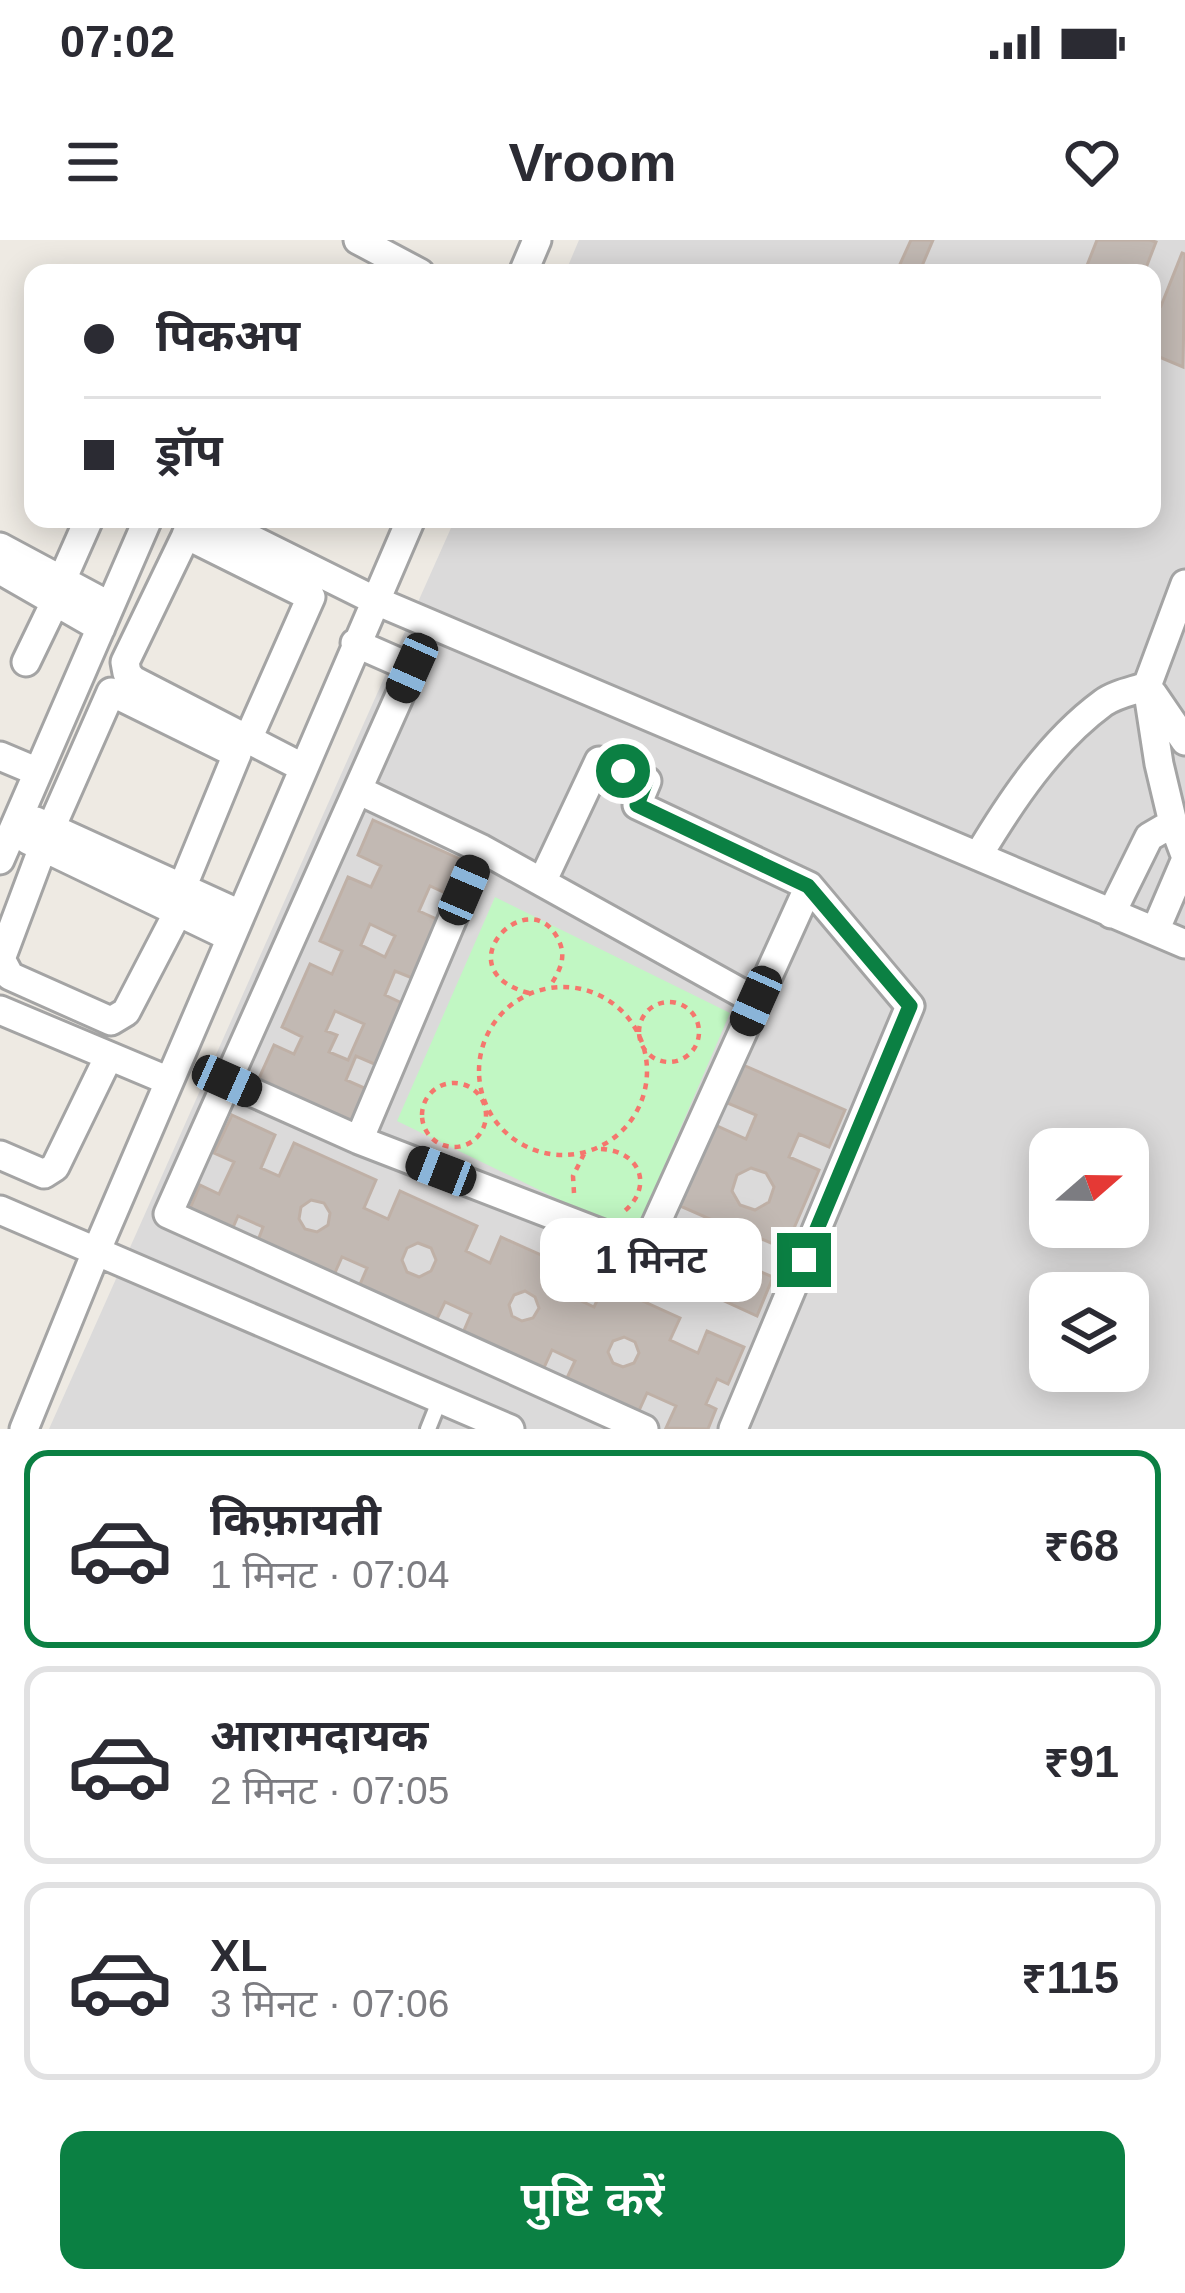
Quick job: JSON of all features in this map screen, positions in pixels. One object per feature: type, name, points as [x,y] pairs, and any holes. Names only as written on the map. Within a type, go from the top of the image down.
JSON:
[{"type":"street","points":[[358,240],[403,264]]},
{"type":"street","points":[[26,662],[84,528]]},
{"type":"street","points":[[0,860],[144,528]]},
{"type":"street","points":[[190,528],[125,662],[127,673],[302,767]]},
{"type":"street","points":[[192,528],[311,597],[248,739]]},
{"type":"street","points":[[229,528],[374,600],[1185,944]]},
{"type":"street","points":[[24,1429],[95,1252],[407,528]]},
{"type":"street","points":[[0,547],[59,591],[105,617]]},
{"type":"street","points":[[0,570],[59,591]]},
{"type":"street","points":[[1155,932],[1185,858],[1159,764],[1147,686],[1185,584]]},
{"type":"street","points":[[356,643],[412,668],[169,1214],[644,1429]]},
{"type":"street","points":[[978,856],[1009,806],[1065,737],[1107,700],[1147,686]]},
{"type":"street","points":[[1147,686],[1185,741]]},
{"type":"street","points":[[111,692],[237,754],[180,900],[126,1012],[111,1021],[10,976],[1,959],[47,837],[111,692]]},
{"type":"street","points":[[0,756],[38,772]]},
{"type":"street","points":[[542,882],[599,761],[646,781],[637,805],[808,886],[910,1006],[733,1429]]},
{"type":"street","points":[[358,790],[482,849],[756,1001]]},
{"type":"street","points":[[16,823],[235,926]]},
{"type":"street","points":[[1111,914],[1148,836],[1173,823]]},
{"type":"street","points":[[359,1140],[482,849]]},
{"type":"street","points":[[227,1081],[359,1140],[644,1250],[808,886]]},
{"type":"street","points":[[0,1010],[169,1081]]},
{"type":"street","points":[[0,1155],[44,1174],[56,1167],[109,1056]]},
{"type":"street","points":[[0,1210],[510,1429]]},
{"type":"lane","points":[[428,1429],[440,1399]]},
{"type":"path","points":[[529,993],[506,985],[492,965],[491,953],[500,932],[521,920],[544,924],[560,942],[561,965],[548,987]]},
{"type":"path","points":[[529,993],[492,1024],[480,1058],[478,1070],[482,1094],[487,1115],[484,1126],[470,1143],[449,1147],[430,1136],[423,1105],[434,1089],[453,1082],[482,1094],[492,1118],[532,1150],[558,1156],[598,1149],[620,1135],[646,1092],[648,1066],[643,1041],[639,1032],[652,1007],[680,1004],[695,1017],[699,1036],[682,1059],[653,1058],[645,1051],[643,1041],[631,1021],[595,992],[572,986],[529,993]]},
{"type":"path","points":[[598,1149],[621,1152],[638,1169],[634,1202],[616,1216]]},
{"type":"path","points":[[576,1199],[573,1176],[584,1154]]},
{"type":"shaded area","points":[[579,240],[1185,240],[1185,1429],[49,1429],[451,528],[1161,528],[1161,264],[569,264]]},
{"type":"green space","points":[[495,897],[730,1013],[634,1236],[397,1121]]},
{"type":"building","points":[[911,240],[933,240],[923,264],[900,264]]},
{"type":"building","points":[[1097,240],[1156,242],[1147,264],[1088,264]]},
{"type":"building","points":[[1185,254],[1183,367],[1161,358],[1161,306]]},
{"type":"building","points":[[373,820],[469,863],[454,897],[430,886],[419,911],[443,922],[417,980],[395,971],[385,995],[406,1005],[379,1066],[356,1056],[346,1080],[369,1090],[352,1128],[256,1085],[274,1045],[294,1054],[302,1037],[282,1027],[310,964],[332,974],[342,951],[320,941],[348,877],[371,887],[381,866],[358,855]],"holes":[[[370,924],[395,936],[385,957],[361,945]],[[335,1011],[364,1024],[348,1060],[329,1052],[337,1035],[326,1031]]]},
{"type":"building","points":[[741,1064],[845,1110],[829,1147],[799,1134],[789,1157],[819,1170],[785,1249],[757,1237],[745,1265],[773,1277],[757,1316],[720,1299],[725,1287],[693,1273],[688,1286],[652,1270],[671,1228],[701,1241],[710,1219],[680,1206],[715,1125],[746,1139],[756,1115],[725,1102]],"holes":[[[751,1168],[766,1173],[774,1187],[769,1202],[755,1210],[740,1205],[732,1191],[737,1175]],[[718,1236],[728,1241],[733,1252],[728,1262],[717,1266],[707,1262],[703,1251],[707,1240]]]},
{"type":"building","points":[[232,1115],[275,1135],[261,1168],[279,1176],[294,1143],[376,1180],[364,1208],[388,1219],[400,1191],[477,1226],[466,1251],[490,1263],[501,1237],[579,1272],[569,1295],[594,1307],[605,1284],[680,1318],[670,1340],[698,1353],[707,1331],[744,1347],[728,1384],[717,1379],[706,1404],[716,1409],[708,1429],[666,1428],[676,1406],[647,1393],[637,1415],[565,1382],[575,1361],[552,1350],[542,1372],[462,1335],[471,1314],[445,1302],[435,1323],[358,1289],[367,1268],[342,1257],[333,1277],[257,1243],[263,1227],[238,1216],[228,1239],[185,1220],[200,1185],[219,1194],[234,1162],[214,1153]],"holes":[[[311,1200],[324,1203],[330,1213],[328,1225],[317,1232],[305,1229],[299,1219],[301,1207]],[[418,1243],[431,1248],[436,1260],[431,1271],[419,1277],[407,1272],[402,1260],[407,1248]],[[525,1291],[535,1297],[539,1308],[533,1318],[522,1321],[512,1316],[509,1305],[514,1295]],[[624,1337],[635,1342],[639,1353],[634,1363],[623,1367],[613,1363],[608,1352],[613,1341]]]},
{"type":"route","points":[[623,771],[646,781],[637,805],[808,886],[910,1006],[804,1260]]}]
